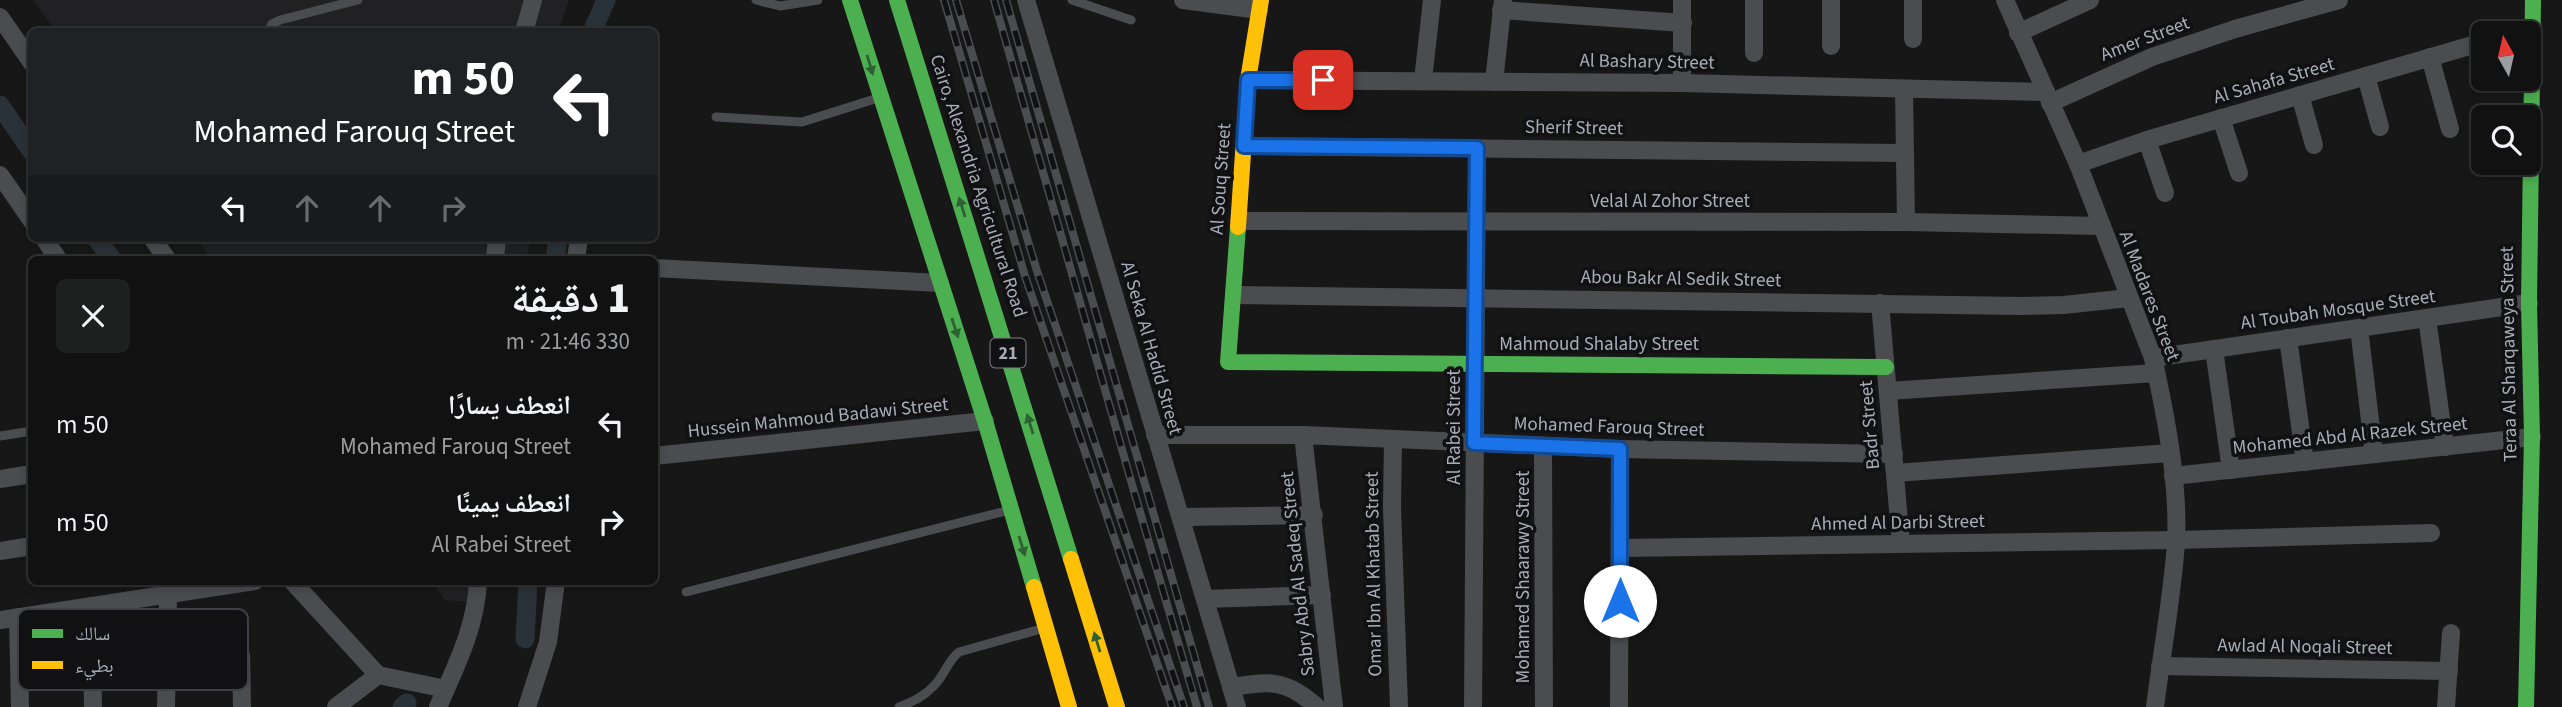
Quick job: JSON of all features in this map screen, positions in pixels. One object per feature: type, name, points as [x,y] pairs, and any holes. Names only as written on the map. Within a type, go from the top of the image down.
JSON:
[{"type":"main road","name":"21","points":[[850,0],[985,421],[1069,707]]},
{"type":"main road","name":"Cairo, Alexandria Agricultural Road","points":[[897,0],[1116,707]]},
{"type":"main road","name":"Teraa Al Sharqaweya Street","points":[[2533,0],[2533,21]]},
{"type":"main road","name":"Al Souq Street","points":[[1228,362],[1248,80],[1260,5]]},
{"type":"main road","name":"Teraa Al Sharqaweya Street","points":[[2526,707],[2532,437],[2529,303],[2532,91]]},
{"type":"main road","name":"Mahmoud Shalaby Street","points":[[1228,362],[1886,368]]},
{"type":"street","points":[[525,28],[533,0]]},
{"type":"street","name":"Al Seka Al Hadid Street","points":[[1026,0],[1237,707]]},
{"type":"street","points":[[1183,0],[1260,5]]},
{"type":"street","points":[[1423,80],[1432,0]]},
{"type":"street","points":[[1682,0],[1682,83]]},
{"type":"street","points":[[1754,0],[1754,53]]},
{"type":"street","points":[[1831,46],[1832,0]]},
{"type":"street","points":[[1913,0],[1913,39]]},
{"type":"street","name":"Al Madares Street","points":[[2006,0],[2018,33],[2078,164],[2155,365],[2171,453],[2176,540],[2155,707]]},
{"type":"street","points":[[2018,33],[2090,0]]},
{"type":"street","name":"Amer Street","points":[[2048,97],[2235,29],[2339,0]]},
{"type":"street","points":[[1494,82],[1502,5],[1682,23]]},
{"type":"street","points":[[0,17],[28,57]]},
{"type":"street","name":"Al Sahafa Street","points":[[2078,164],[2147,140],[2471,45]]},
{"type":"street","points":[[2430,57],[2450,129]]},
{"type":"street","points":[[2366,76],[2380,127]]},
{"type":"street","name":"Al Bashary Street","points":[[1248,80],[1682,83],[1904,89],[2048,97]]},
{"type":"street","points":[[1904,89],[1906,222]]},
{"type":"street","points":[[2300,95],[2314,145]]},
{"type":"street","points":[[2221,118],[2239,173]]},
{"type":"street","points":[[2147,140],[2165,193]]},
{"type":"street","name":"Sherif Street","points":[[1244,146],[1904,153]]},
{"type":"street","name":"Al Rabei Street","points":[[1473,707],[1477,148]]},
{"type":"street","points":[[0,175],[28,215]]},
{"type":"street","name":"Velal Al Zohor Street","points":[[1239,220],[1906,222],[2101,226]]},
{"type":"street","points":[[658,268],[940,283]]},
{"type":"street","name":"Abou Bakr Al Sedik Street","points":[[1234,295],[2022,306],[2128,299]]},
{"type":"street","name":"Badr Street","points":[[1880,303],[1901,544]]},
{"type":"street","name":"Al Toubah Mosque Street","points":[[2155,365],[2214,349],[2529,303]]},
{"type":"street","points":[[2427,318],[2445,447]]},
{"type":"street","points":[[2358,328],[2374,454]]},
{"type":"street","points":[[2288,338],[2305,462]]},
{"type":"street","points":[[2214,349],[2231,470]]},
{"type":"street","points":[[1888,391],[2155,365]]},
{"type":"street","name":"Hussein Mahmoud Badawi Street","points":[[658,456],[985,421]]},
{"type":"street","name":"Mohamed Farouq Street","points":[[1155,435],[1303,435],[1620,449],[1894,454]]},
{"type":"street","name":"Sabry Abd Al Sadeq Street","points":[[1303,435],[1334,707]]},
{"type":"street","name":"Mohamed Abd Al Razek Street","points":[[2173,476],[2532,437]]},
{"type":"street","name":"Omar Ibn Al Khatab Street","points":[[1393,440],[1392,507],[1399,707]]},
{"type":"street","name":"Mohamed Shaarawy Street","points":[[1543,446],[1544,707]]},
{"type":"street","points":[[1619,707],[1620,449]]},
{"type":"street","points":[[1895,474],[2171,453]]},
{"type":"street","points":[[0,478],[28,474]]},
{"type":"street","points":[[1181,517],[1314,515]]},
{"type":"street","name":"Ahmed Al Darbi Street","points":[[1620,548],[2176,540],[2431,533]]},
{"type":"street","points":[[0,551],[28,547]]},
{"type":"street","points":[[71,609],[228,585]]},
{"type":"street","points":[[296,585],[379,675],[446,689]]},
{"type":"street","points":[[438,707],[467,642],[478,585]]},
{"type":"street","points":[[527,707],[548,642],[555,585]]},
{"type":"street","points":[[168,594],[168,609]]},
{"type":"street","points":[[1206,599],[1322,595]]},
{"type":"street","points":[[0,620],[18,617]]},
{"type":"street","points":[[2446,707],[2451,633]]},
{"type":"street","name":"Awlad Al Noqali Street","points":[[2160,666],[2449,671]]},
{"type":"street","points":[[336,707],[379,675]]},
{"type":"street","points":[[1231,687],[1256,683],[1280,685],[1297,689],[1317,707]]},
{"type":"lane","points":[[270,28],[280,20],[358,0]]},
{"type":"lane","points":[[756,0],[780,6],[814,1]]},
{"type":"lane","points":[[1072,0],[1131,20]]},
{"type":"lane","points":[[716,117],[802,122],[880,97]]},
{"type":"lane","points":[[0,436],[28,432]]},
{"type":"lane","points":[[686,592],[1011,510]]},
{"type":"lane","points":[[899,707],[935,685],[959,652],[1046,628]]},
{"type":"shaded area","points":[[33,0],[569,0],[559,28],[53,28]]},
{"type":"shaded area","points":[[200,242],[529,242],[527,256],[209,256]]},
{"type":"shaded area","points":[[435,585],[481,585],[479,603],[445,600]]},
{"type":"waterway","points":[[594,28],[606,0]]},
{"type":"waterway","points":[[0,105],[28,146]]},
{"type":"waterway","points":[[99,242],[110,256]]},
{"type":"waterway","points":[[555,256],[557,242]]},
{"type":"waterway","points":[[525,639],[528,585]]},
{"type":"waterway","points":[[402,707],[407,703]]},
{"type":"railway","points":[[944,0],[1025,276],[1172,707]]},
{"type":"railway","points":[[956,0],[1037,271],[1184,707]]},
{"type":"railway","points":[[994,0],[1197,707]]},
{"type":"railway","points":[[1006,0],[1209,707]]},
{"type":"traffic: fast","points":[[850,0],[985,421],[1034,587]]},
{"type":"traffic: fast","points":[[897,0],[1071,559]]},
{"type":"traffic: fast","points":[[2526,707],[2532,437],[2529,303],[2533,0]]},
{"type":"traffic: fast","points":[[1238,227],[1228,362],[1886,367]]},
{"type":"traffic: slow","points":[[1238,227],[1248,80],[1261,0]]},
{"type":"traffic: slow","points":[[1071,559],[1117,707]]},
{"type":"traffic: slow","points":[[1034,587],[1069,707]]},
{"type":"route","points":[[1323,80],[1248,80],[1244,146],[1477,148],[1474,443],[1620,449],[1620,601]]}]
